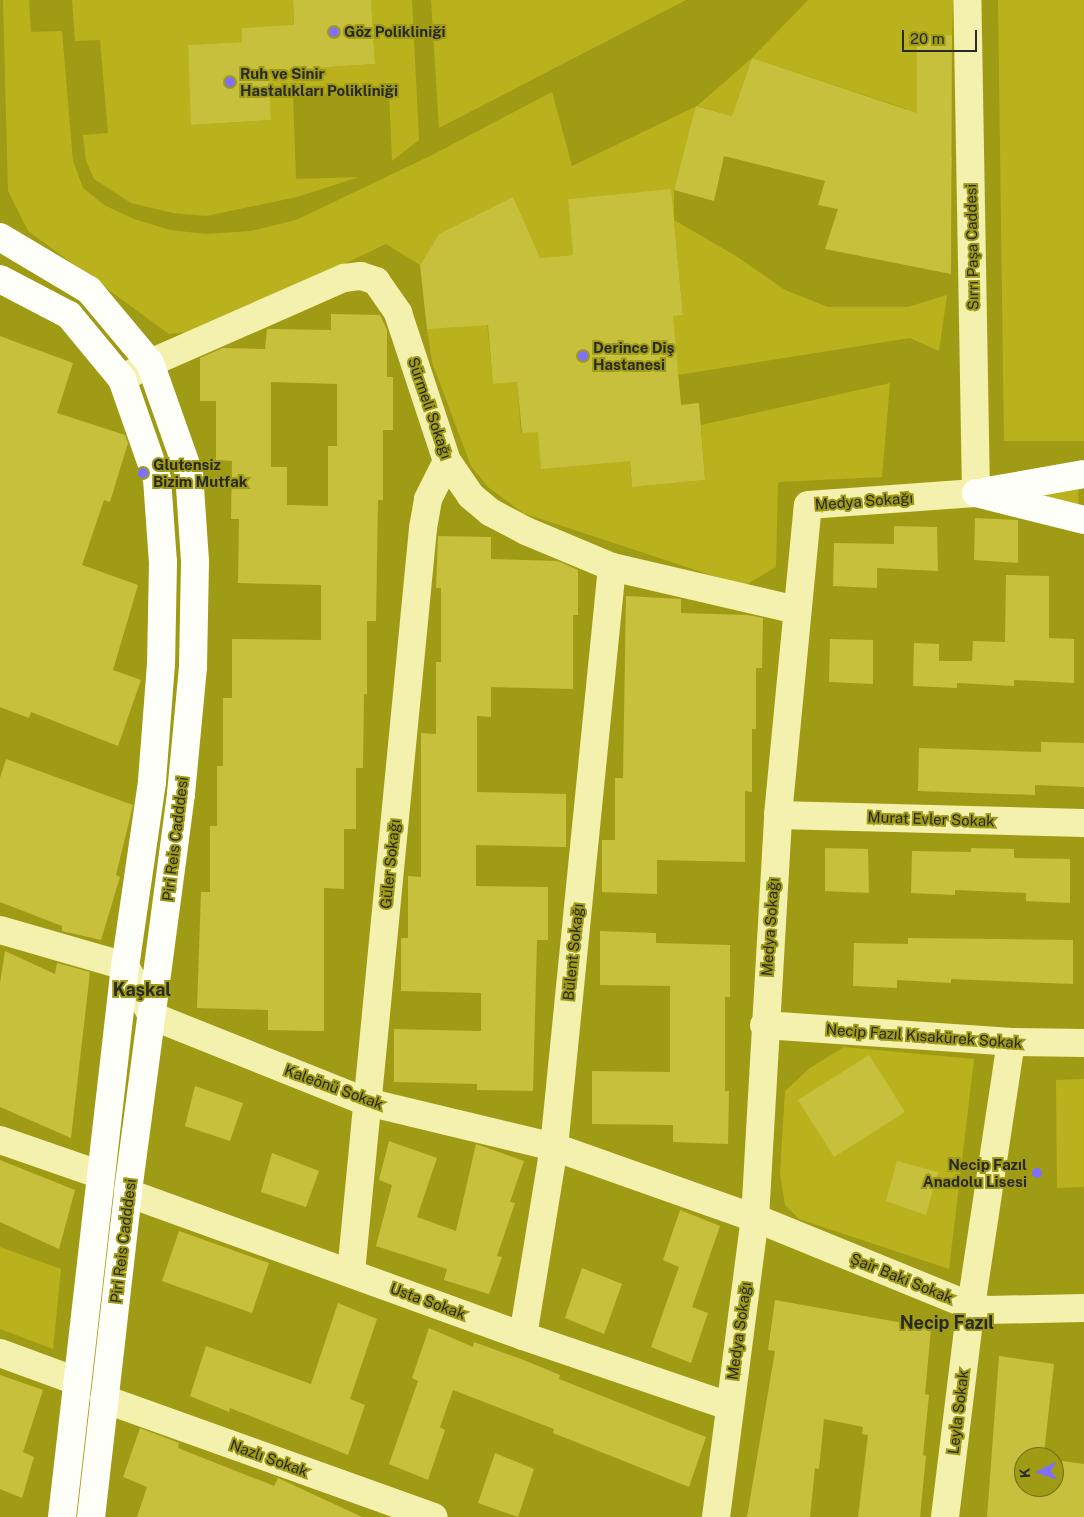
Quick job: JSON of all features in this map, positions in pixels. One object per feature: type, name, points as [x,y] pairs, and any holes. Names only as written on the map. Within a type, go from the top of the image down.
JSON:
[{"type":"main road","name":"Piri Reis Cadddesi","points":[[0,237],[90,290],[150,363],[188,473],[195,562],[193,667],[187,735],[128,1193],[91,1517]]},
{"type":"main road","name":"Piri Reis Cadddesi","points":[[0,279],[69,315],[122,379],[157,479],[163,562],[161,664],[152,782],[126,966],[76,1381],[62,1517]]},
{"type":"main road","points":[[976,493],[1084,474]]},
{"type":"main road","points":[[976,493],[1084,520]]},
{"type":"street","name":"Sırrı Paşa Caddesi","points":[[967,0],[976,493]]},
{"type":"street","name":"Sürmeli Sokağı","points":[[122,379],[150,363],[344,278],[361,276],[376,281],[398,313],[447,461],[470,496],[490,512],[526,531],[612,566],[797,610]]},
{"type":"street","name":"Güler Sokağı","points":[[351,1272],[423,528],[428,499],[447,461]]},
{"type":"street","name":"Medya Sokağı","points":[[716,1517],[755,1218],[764,1025],[778,815],[808,505],[976,493]]},
{"type":"street","name":"Bülent Sokağı","points":[[523,1336],[554,1147],[612,566]]},
{"type":"street","name":"Murat Evler Sokak","points":[[778,815],[1084,823]]},
{"type":"street","points":[[0,930],[126,966],[152,1016]]},
{"type":"street","name":"Kaleönü Sokak","points":[[152,1016],[367,1102],[554,1147],[755,1218]]},
{"type":"street","name":"Necip Fazıl Kısakürek Sokak","points":[[764,1025],[1011,1042],[1084,1043]]},
{"type":"street","name":"Leyla Sokak","points":[[946,1517],[971,1306],[1011,1042]]},
{"type":"street","points":[[0,1140],[101,1175]]},
{"type":"street","name":"Usta Sokak","points":[[128,1193],[351,1272],[523,1336],[729,1406]]},
{"type":"street","name":"Şair Baki Sokak","points":[[755,1218],[971,1306],[987,1310],[1084,1308]]},
{"type":"street","points":[[0,1353],[76,1381]]},
{"type":"street","name":"Nazlı Sokak","points":[[104,1399],[434,1517]]},
{"type":"shaded area","points":[[3,0],[29,0],[31,32],[62,31],[73,161],[83,188],[104,205],[134,219],[170,230],[206,234],[251,231],[296,220],[430,156],[552,92],[572,166],[697,106],[674,190],[674,220],[643,192],[568,199],[573,255],[503,262],[485,301],[493,384],[517,382],[521,433],[543,431],[629,455],[632,487],[705,480],[701,425],[890,383],[882,477],[778,482],[776,567],[744,586],[523,513],[488,487],[471,466],[432,362],[427,329],[439,234],[420,265],[386,244],[204,330],[169,334],[28,231],[8,191]]},
{"type":"shaded area","points":[[72,0],[293,0],[295,69],[375,64],[371,0],[412,0],[419,140],[392,161],[389,91],[293,95],[296,179],[359,177],[297,197],[206,216],[173,213],[131,203],[94,179],[86,161],[83,135],[108,133],[100,40],[75,41]],"holes":[[[266,27],[271,120],[192,125],[188,45],[242,42],[242,28]]]},
{"type":"shaded area","points":[[431,0],[686,0],[439,128]]},
{"type":"shaded area","points":[[808,0],[953,0],[952,35],[917,36],[917,153],[952,158],[951,177],[697,106],[752,58]],"holes":[[[752,58],[907,110],[737,101]]]},
{"type":"shaded area","points":[[998,0],[1084,0],[1084,441],[1004,441]]},
{"type":"shaded area","points":[[674,220],[736,256],[785,290],[828,307],[908,307],[947,295],[939,351],[910,338],[678,375],[668,316],[683,314]]},
{"type":"shaded area","points":[[1078,485],[1079,510],[1009,496]]},
{"type":"shaded area","points":[[844,1047],[974,1059],[949,1269],[799,1219],[785,1205],[780,1174],[785,1091],[810,1068]]},
{"type":"shaded area","points":[[1084,1079],[1084,1187],[1057,1188],[1056,1080]]},
{"type":"shaded area","points":[[0,1247],[61,1269],[53,1349],[0,1329]]},
{"type":"building","points":[[293,0],[371,0],[375,64],[269,71],[271,120],[191,125],[188,45],[242,42],[242,28],[294,25]]},
{"type":"building","points":[[952,35],[951,274],[825,249],[838,209],[818,205],[825,181],[724,156],[714,201],[674,190],[696,106],[732,116],[752,58],[917,113],[917,36]]},
{"type":"building","name":"Derince Diş Hastanesi","points":[[671,189],[683,315],[673,316],[681,405],[699,403],[705,480],[632,487],[630,461],[541,469],[538,432],[522,433],[517,382],[493,384],[488,325],[427,329],[420,265],[439,234],[513,197],[540,258],[573,255],[568,199]]},
{"type":"building","points":[[331,314],[380,315],[387,330],[387,377],[393,377],[393,430],[383,430],[383,500],[378,500],[376,621],[367,621],[367,694],[364,694],[363,768],[356,768],[356,829],[344,829],[344,889],[324,888],[324,1031],[268,1030],[268,1010],[197,1008],[201,892],[210,892],[210,826],[217,826],[217,766],[223,766],[223,698],[232,698],[232,639],[321,640],[321,585],[238,583],[239,519],[231,519],[232,461],[216,460],[216,401],[200,401],[200,358],[223,348],[265,349],[267,329],[331,330]],"holes":[[[271,382],[337,384],[337,446],[328,446],[328,506],[287,505],[287,467],[271,467]]]},
{"type":"building","points":[[0,336],[73,363],[57,413],[125,435],[128,443],[110,502],[104,500],[82,565],[138,585],[113,670],[141,680],[118,746],[31,712],[29,718],[0,707]]},
{"type":"building","points":[[975,518],[1018,520],[1018,563],[974,560]]},
{"type":"building","points":[[894,526],[937,527],[938,571],[877,568],[877,588],[833,586],[834,543],[894,544]]},
{"type":"building","points":[[438,536],[491,537],[491,559],[558,561],[578,570],[578,615],[573,615],[573,689],[491,687],[491,717],[477,716],[477,792],[566,794],[566,847],[476,845],[476,886],[548,887],[548,940],[537,940],[533,1091],[477,1090],[477,1084],[394,1082],[394,1029],[481,1031],[481,993],[401,991],[401,938],[408,938],[408,876],[421,877],[421,733],[436,734],[436,662],[441,662],[441,588],[436,588]]},
{"type":"building","points":[[1006,575],[1049,576],[1049,638],[1074,639],[1074,683],[1014,680],[1014,686],[957,683],[957,688],[913,686],[914,643],[939,644],[939,661],[972,661],[973,641],[1005,642]]},
{"type":"building","points":[[626,596],[681,599],[681,613],[747,615],[763,618],[762,668],[756,668],[756,729],[752,729],[752,792],[745,791],[745,862],[657,860],[657,894],[602,892],[602,840],[615,840],[615,778],[623,778]]},
{"type":"building","points":[[830,639],[873,640],[873,684],[829,682]]},
{"type":"building","points":[[1041,742],[1084,743],[1084,787],[1035,785],[1035,795],[918,791],[919,748],[1041,752]]},
{"type":"building","points":[[6,759],[133,805],[116,875],[120,877],[101,940],[62,931],[62,926],[0,902],[0,778]]},
{"type":"building","points":[[825,848],[868,849],[869,893],[825,891]]},
{"type":"building","points":[[971,848],[1014,849],[1014,858],[1070,859],[1070,903],[1026,901],[1026,893],[955,890],[955,895],[911,893],[912,851],[971,852]]},
{"type":"building","points":[[600,931],[656,933],[656,943],[730,945],[730,997],[725,997],[725,1091],[729,1091],[728,1144],[673,1142],[673,1125],[592,1124],[592,1071],[670,1072],[670,986],[600,985]]},
{"type":"building","points":[[908,938],[1073,940],[1073,984],[951,979],[951,983],[897,980],[897,988],[853,986],[854,943],[908,944]]},
{"type":"building","points":[[5,951],[55,974],[57,963],[90,972],[71,1138],[0,1107],[0,983]]},
{"type":"building","points":[[869,1055],[905,1112],[834,1157],[798,1100]]},
{"type":"building","points":[[195,1086],[243,1103],[230,1141],[185,1126]]},
{"type":"building","points":[[389,1141],[437,1158],[417,1217],[456,1231],[476,1144],[524,1161],[510,1202],[515,1203],[497,1256],[502,1257],[489,1294],[444,1280],[447,1269],[376,1246],[392,1185],[379,1180]]},
{"type":"building","points":[[272,1153],[319,1171],[306,1207],[261,1192]]},
{"type":"building","points":[[0,1160],[75,1190],[59,1249],[0,1222]]},
{"type":"building","points":[[897,1161],[938,1172],[926,1215],[886,1201]]},
{"type":"building","points":[[680,1210],[720,1226],[692,1307],[708,1313],[691,1363],[651,1347],[679,1267],[663,1260]]},
{"type":"building","points":[[179,1231],[269,1263],[252,1313],[162,1281]]},
{"type":"building","points":[[582,1268],[622,1284],[604,1334],[565,1318]]},
{"type":"building","points":[[775,1300],[931,1328],[925,1394],[929,1395],[923,1455],[926,1456],[920,1517],[858,1517],[868,1435],[862,1434],[863,1427],[824,1419],[819,1469],[815,1468],[810,1517],[747,1517],[775,1351],[768,1350]]},
{"type":"building","points":[[338,1303],[377,1319],[350,1399],[365,1405],[348,1455],[230,1408],[229,1412],[190,1396],[206,1346],[311,1384]]},
{"type":"building","points":[[429,1328],[473,1347],[474,1342],[521,1359],[560,1375],[559,1379],[706,1437],[689,1487],[553,1433],[554,1429],[453,1390],[440,1427],[445,1430],[428,1480],[389,1464],[418,1381],[412,1378]]},
{"type":"building","points":[[999,1356],[1054,1364],[1045,1447],[1014,1447],[1014,1497],[1064,1497],[1064,1461],[1084,1464],[1084,1517],[987,1517]]},
{"type":"building","points":[[0,1375],[43,1390],[23,1452],[34,1457],[22,1498],[0,1489]]},
{"type":"building","points":[[140,1428],[179,1443],[178,1448],[274,1486],[278,1478],[362,1517],[137,1517],[147,1487],[123,1477]]},
{"type":"building","points":[[495,1453],[534,1469],[518,1517],[478,1503]]},
{"type":"place","name":"Göz Polikliniği","points":[[334,32]]},
{"type":"place","name":"Ruh ve Sinir Hastalıkları Polikliniği","points":[[230,82]]},
{"type":"place","name":"Derince Diş Hastanesi","points":[[583,356]]},
{"type":"place","name":"Glutensiz Bizim Mutfak","points":[[143,473]]},
{"type":"place","name":"Necip Fazıl Anadolu Lisesi","points":[[1037,1173]]},
{"type":"district","name":"Kaşkal","points":[[142,990]]},
{"type":"district","name":"Necip Fazıl","points":[[947,1323]]}]
